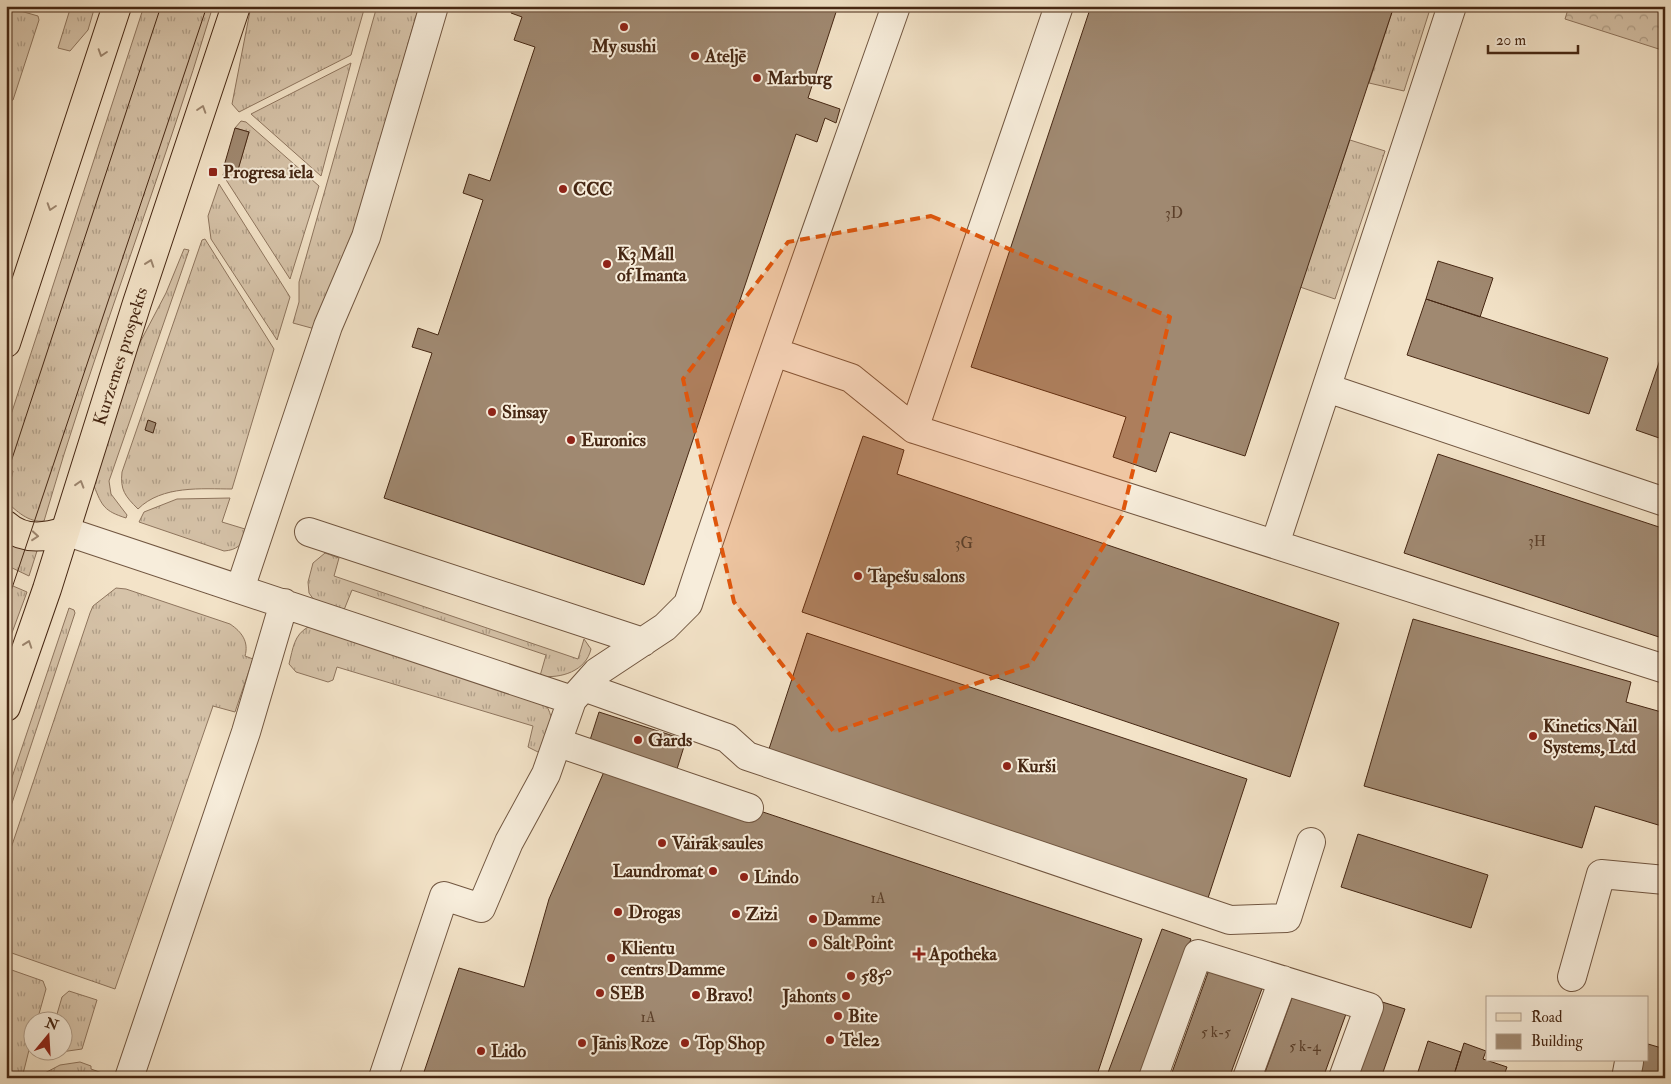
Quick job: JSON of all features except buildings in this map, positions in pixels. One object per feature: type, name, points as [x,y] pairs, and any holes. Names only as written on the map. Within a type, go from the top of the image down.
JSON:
[{"type":"main road","points":[[6,343],[117,6]]},
{"type":"main road","name":"Kurzemes prospekts","points":[[6,707],[236,6]]},
{"type":"main road","points":[[6,525],[29,537],[48,537],[65,530]]},
{"type":"lane","points":[[240,589],[328,326],[366,237],[434,6]]},
{"type":"lane","points":[[384,1078],[444,896],[481,908],[509,842],[546,774],[578,693],[597,672],[665,627],[688,604],[752,410],[896,6]]},
{"type":"lane","points":[[914,428],[1059,6]]},
{"type":"lane","points":[[1276,544],[1452,6]]},
{"type":"lane","points":[[774,352],[851,378],[914,428],[1665,669]]},
{"type":"lane","points":[[1326,388],[1665,502]]},
{"type":"lane","points":[[65,530],[284,603],[727,738],[746,756],[1230,920],[1287,918],[1311,842]]},
{"type":"lane","points":[[309,532],[643,642]]},
{"type":"lane","points":[[129,1078],[246,732],[284,603]]},
{"type":"lane","points":[[559,742],[749,808]]},
{"type":"lane","points":[[1572,977],[1601,874],[1665,880]]},
{"type":"lane","points":[[1153,1078],[1198,954],[1369,1007],[1343,1078]]},
{"type":"lane","points":[[1247,1078],[1283,980]]},
{"type":"highlighted area","points":[[931,216],[1170,317],[1122,516],[1030,665],[834,732],[734,602],[683,379],[788,242]]},
{"type":"green space","points":[[71,6],[95,6],[88,30],[70,51],[58,48]]},
{"type":"green space","points":[[144,6],[213,6],[172,135],[84,391],[44,521],[33,520],[18,512],[6,501],[13,471],[6,469],[6,430]]},
{"type":"green space","points":[[251,6],[365,6],[351,55],[239,112],[232,104]]},
{"type":"green space","points":[[377,6],[419,6],[349,249],[315,329],[293,323],[299,302],[299,282]]},
{"type":"green space","points":[[1394,6],[1431,6],[1404,91],[1369,83]]},
{"type":"green space","points":[[1569,6],[1665,6],[1665,51],[1565,19]]},
{"type":"green space","points":[[10,8],[38,16],[39,20],[13,100],[6,102],[6,20]]},
{"type":"green space","points":[[351,63],[321,176],[251,114]]},
{"type":"green space","points":[[241,121],[246,122],[319,186],[290,279],[223,175],[226,166],[238,169],[249,132],[235,128]]},
{"type":"green space","points":[[1350,140],[1385,151],[1335,299],[1300,287]]},
{"type":"green space","points":[[219,184],[290,297],[277,340],[211,239],[208,216]]},
{"type":"green space","points":[[205,239],[274,349],[232,489],[195,489],[170,492],[148,501],[138,509],[124,492],[122,472],[202,240]]},
{"type":"green space","points":[[184,249],[189,250],[109,481],[111,494],[127,515],[126,518],[113,513],[105,507],[94,486],[136,350],[166,293]]},
{"type":"green space","points":[[230,498],[222,522],[245,529],[248,534],[241,544],[232,549],[224,551],[139,522],[144,512],[177,499]]},
{"type":"green space","points":[[6,539],[37,551],[29,576],[6,565],[10,545],[6,543]]},
{"type":"green space","points":[[325,553],[339,558],[334,576],[578,659],[584,639],[591,649],[588,657],[584,663],[572,672],[548,677],[540,676],[546,655],[352,590],[344,610],[314,600],[309,593],[308,582],[313,563]]},
{"type":"green space","points":[[6,583],[27,592],[6,649]]},
{"type":"green space","points":[[116,588],[126,589],[230,624],[238,630],[245,642],[245,656],[253,659],[235,712],[213,706],[115,989],[6,951],[6,863],[90,613],[93,606]]},
{"type":"green space","points":[[69,608],[74,610],[75,613],[6,821],[6,795]]},
{"type":"green space","points":[[308,627],[320,627],[544,702],[551,715],[551,726],[541,751],[538,752],[528,747],[533,726],[337,667],[333,680],[328,682],[296,672],[289,664],[293,647],[303,630]]},
{"type":"green space","points":[[6,968],[43,981],[46,989],[40,1012],[22,1012],[22,1062],[26,1062],[22,1078],[6,1078]]},
{"type":"green space","points":[[69,991],[97,1000],[82,1049],[72,1050],[72,1012],[58,1012],[62,997]]},
{"type":"green space","points":[[80,1062],[91,1066],[91,1069],[116,1078],[41,1078],[41,1075],[60,1065]]},
{"type":"tram line","points":[[6,477],[161,6]]},
{"type":"tram line","points":[[6,606],[207,6]]},
{"type":"place","name":"My sushi","points":[[624,27]]},
{"type":"place","name":"Ateljē","points":[[695,56]]},
{"type":"place","name":"Marburg","points":[[757,78]]},
{"type":"place","name":"Progresa iela","points":[[213,172]]},
{"type":"place","name":"CCC","points":[[563,189]]},
{"type":"place","name":"K3 Mall of Imanta","points":[[607,264]]},
{"type":"place","name":"Sinsay","points":[[492,412]]},
{"type":"place","name":"Euronics","points":[[571,440]]},
{"type":"place","name":"Tapešu salons","points":[[858,576]]},
{"type":"place","name":"Kinetics Nail Systems, Ltd","points":[[1533,736]]},
{"type":"place","name":"Gards","points":[[638,740]]},
{"type":"place","name":"Kurši","points":[[1007,766]]},
{"type":"place","name":"Vairāk saules","points":[[662,843]]},
{"type":"place","name":"Laundromat","points":[[713,871]]},
{"type":"place","name":"Lindo","points":[[744,877]]},
{"type":"place","name":"Drogas","points":[[618,912]]},
{"type":"place","name":"Zizi","points":[[736,914]]},
{"type":"place","name":"Damme","points":[[813,919]]},
{"type":"place","name":"Salt Point","points":[[813,943]]},
{"type":"place","name":"Apotheka","points":[[919,954]]},
{"type":"place","name":"Klientu centrs Damme","points":[[611,958]]},
{"type":"place","name":"585°","points":[[851,976]]},
{"type":"place","name":"SEB","points":[[600,993]]},
{"type":"place","name":"Bravo!","points":[[696,995]]},
{"type":"place","name":"Jahonts","points":[[846,996]]},
{"type":"place","name":"Bite","points":[[838,1016]]},
{"type":"place","name":"Tele2","points":[[830,1040]]},
{"type":"place","name":"Jānis Roze","points":[[582,1043]]},
{"type":"place","name":"Top Shop","points":[[685,1043]]},
{"type":"place","name":"Lido","points":[[481,1051]]}]
